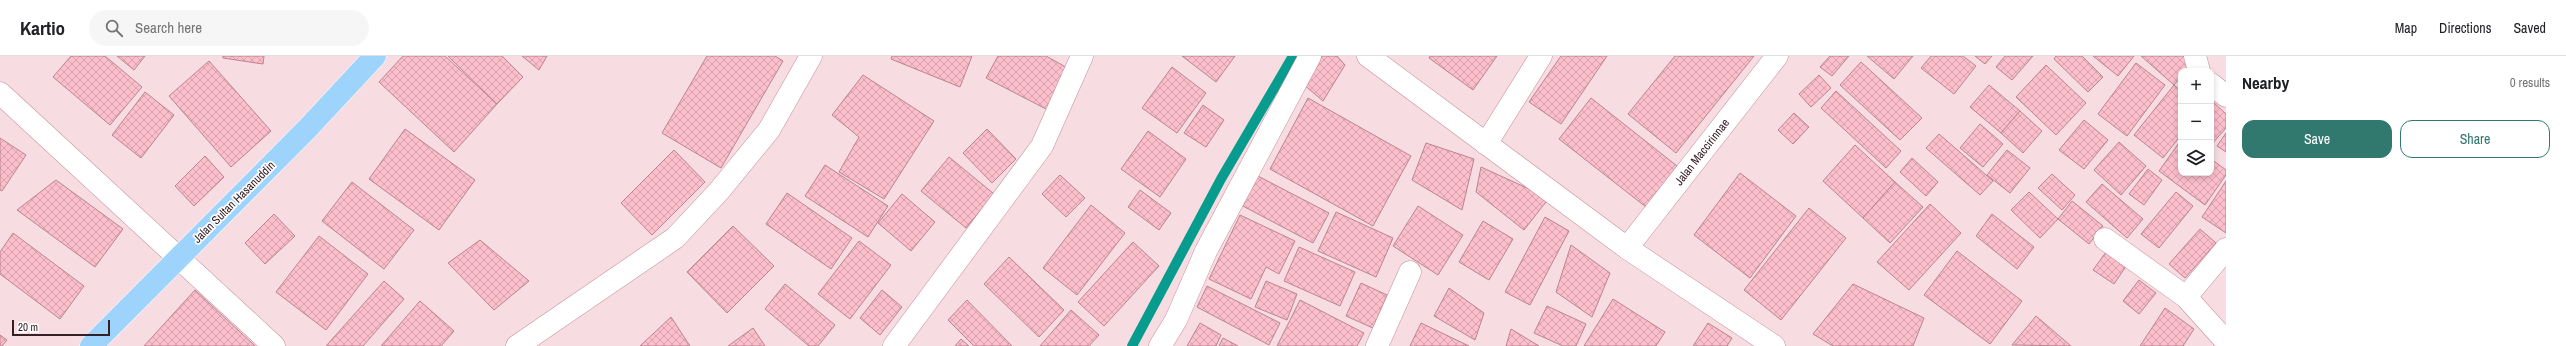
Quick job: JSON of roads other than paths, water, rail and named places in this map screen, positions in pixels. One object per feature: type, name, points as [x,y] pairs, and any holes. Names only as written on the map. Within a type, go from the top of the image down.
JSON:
[{"type":"main road","name":"Jalan Sultan Hasanuddin","points":[[91,346],[178,256],[307,129],[375,56]]},
{"type":"street","points":[[517,346],[674,238],[719,191],[769,130],[811,56]]},
{"type":"street","points":[[894,346],[1042,146],[1082,56]]},
{"type":"street","points":[[1160,346],[1176,320],[1206,251],[1310,56]]},
{"type":"street","points":[[1368,56],[1627,248],[1774,346]]},
{"type":"street","points":[[1486,144],[1541,56]]},
{"type":"street","name":"Jalan Maccirinnae","points":[[1627,248],[1777,56]]},
{"type":"street","points":[[2195,56],[2198,68]]},
{"type":"street","points":[[2214,86],[2226,96]]},
{"type":"street","points":[[0,93],[274,346]]},
{"type":"street","points":[[2105,239],[2186,297],[2222,336]]},
{"type":"street","points":[[2186,297],[2226,249]]},
{"type":"street","points":[[1377,346],[1410,272]]},
{"type":"waterway","points":[[1132,346],[1221,179],[1293,56]]}]
